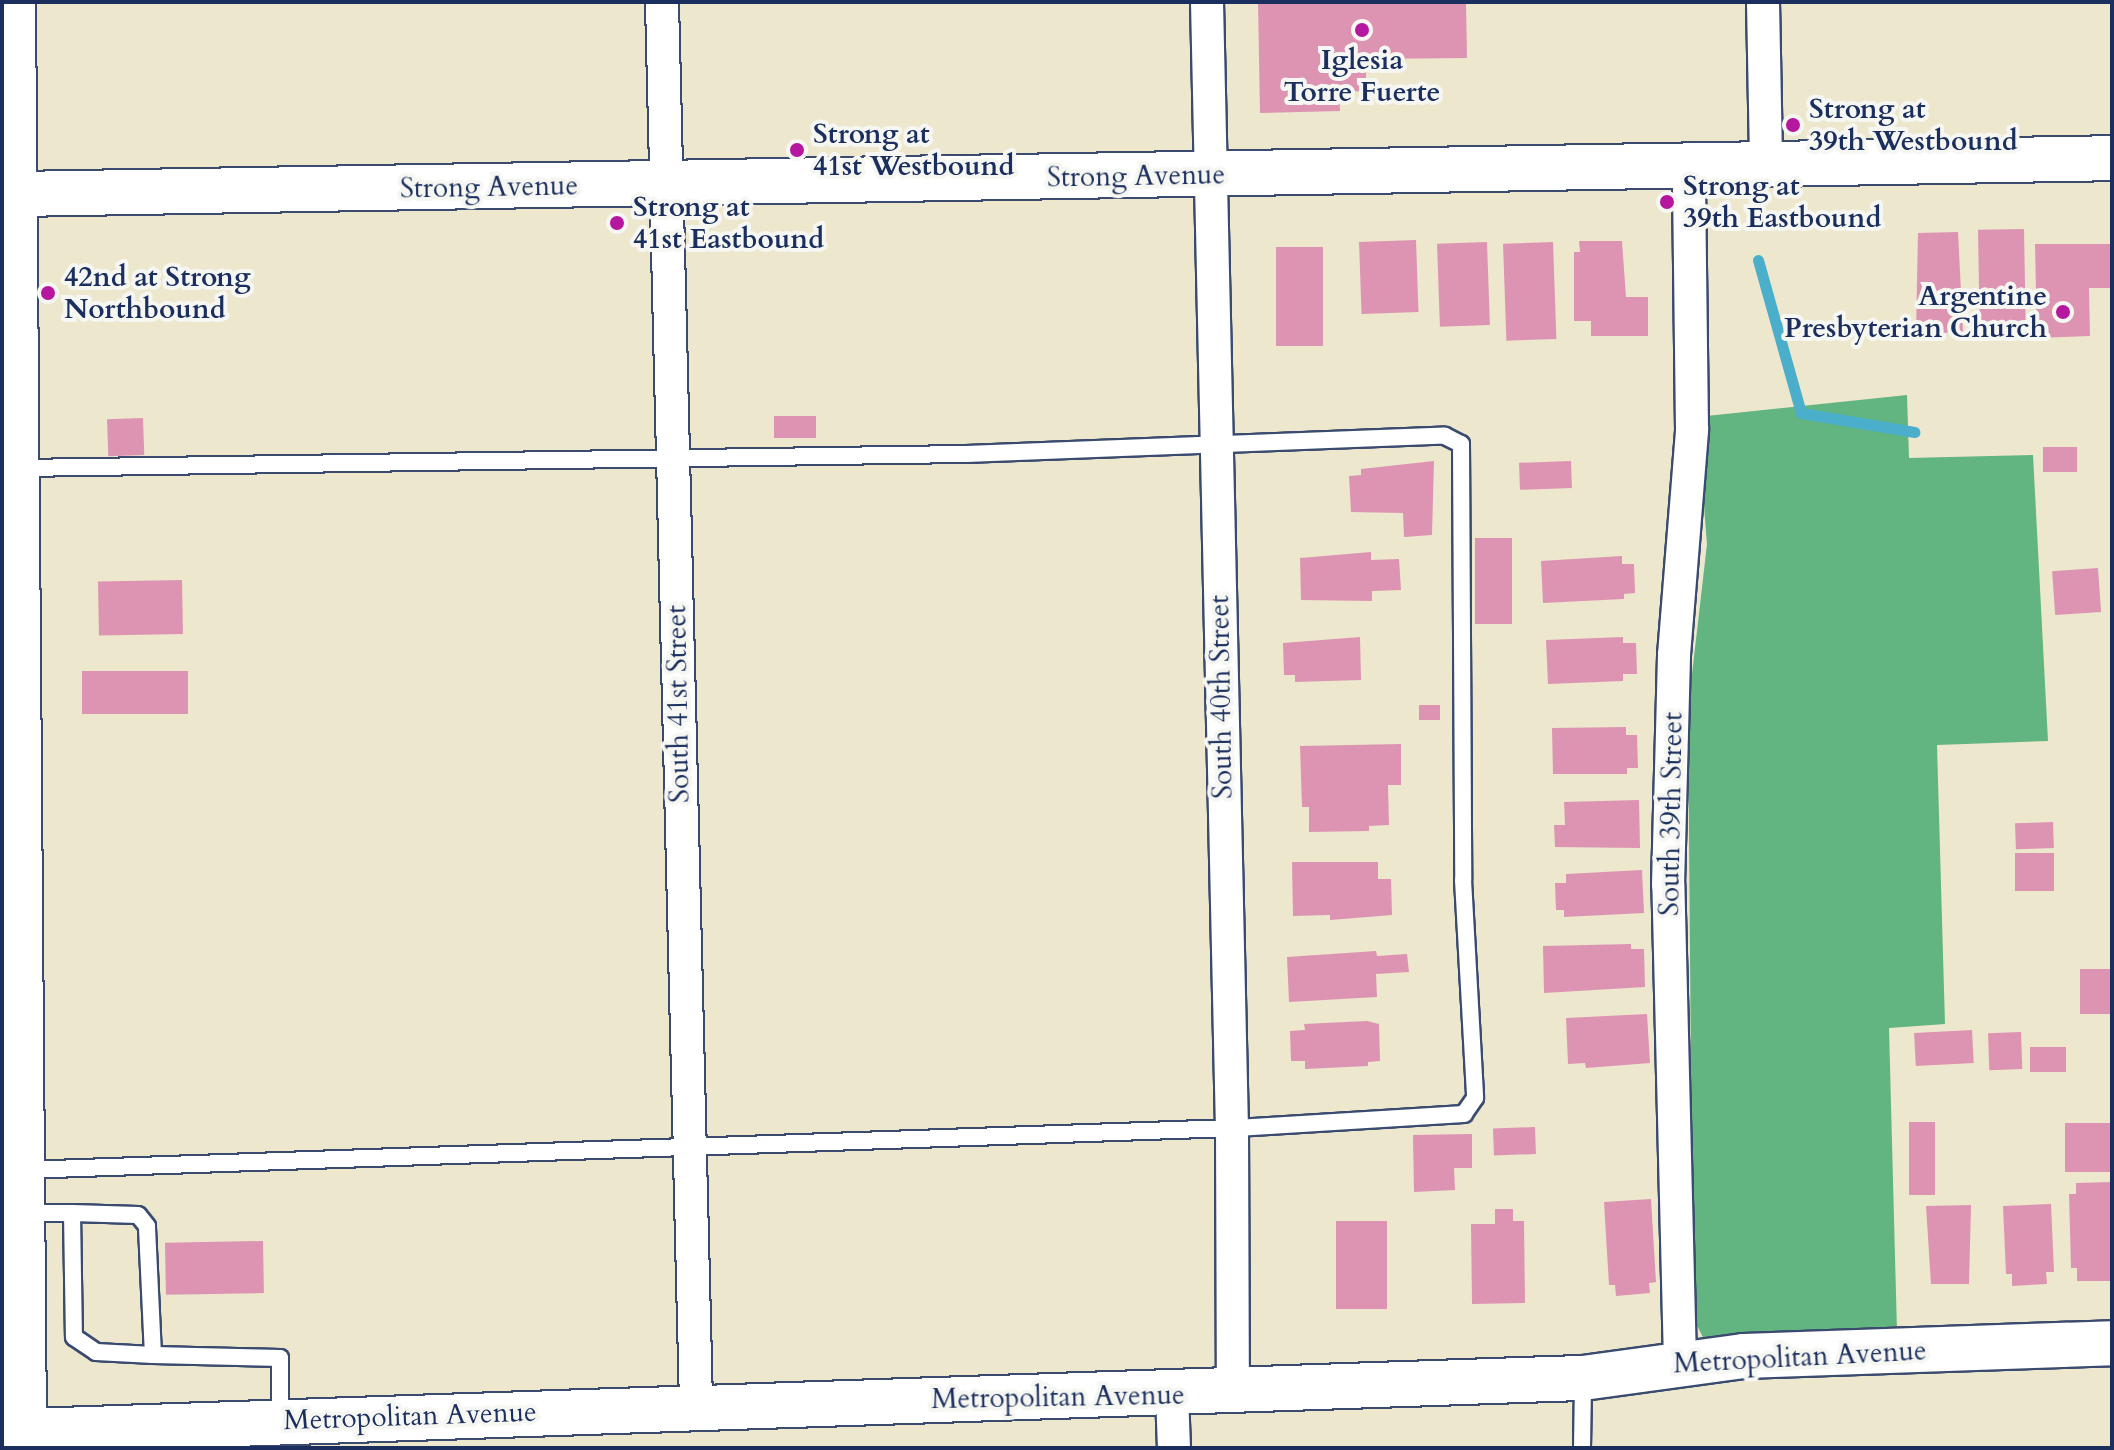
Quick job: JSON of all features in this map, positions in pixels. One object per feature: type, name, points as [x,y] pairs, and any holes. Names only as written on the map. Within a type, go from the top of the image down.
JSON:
[{"type":"street","points":[[13,2],[17,194],[10,312],[10,392],[23,1213],[17,1437]]},
{"type":"street","name":"South 41st Street","points":[[662,2],[696,1405]]},
{"type":"street","name":"South 40th Street","points":[[1207,2],[1214,446],[1232,1128],[1233,1393]]},
{"type":"street","points":[[1763,2],[1766,164]]},
{"type":"street","name":"Strong Avenue","points":[[17,194],[2112,158]]},
{"type":"street","name":"South 39th Street","points":[[1680,1362],[1668,885],[1674,655],[1692,429],[1689,165]]},
{"type":"street","name":"Metropolitan Avenue","points":[[17,1437],[212,1436],[280,1421],[696,1405],[1233,1393],[1583,1378],[1680,1362],[2112,1343]]},
{"type":"street","points":[[1172,1394],[1174,1448]]},
{"type":"lane","points":[[13,482],[672,456],[1214,446],[1445,436],[1461,444],[1463,880],[1475,1098],[1464,1114],[1232,1128],[688,1143],[22,1170]]},
{"type":"lane","points":[[23,1213],[138,1215],[147,1226],[153,1355]]},
{"type":"lane","points":[[72,1213],[74,1337],[96,1352],[280,1358],[280,1421]]},
{"type":"lane","points":[[1582,1448],[1583,1378]]},
{"type":"green space","points":[[1907,395],[1909,458],[2033,455],[2048,741],[1937,745],[1945,1024],[1889,1028],[1897,1332],[1704,1339],[1693,1318],[1688,709],[1707,544],[1697,417]]},
{"type":"building","name":"Iglesia Torre Fuerte","points":[[1258,2],[1466,2],[1467,58],[1366,59],[1366,91],[1339,92],[1340,111],[1260,113]]},
{"type":"building","points":[[2024,229],[2026,327],[1980,328],[1978,230]]},
{"type":"building","points":[[1958,232],[1963,332],[1916,334],[1918,233]]},
{"type":"building","points":[[1416,240],[1419,312],[1362,314],[1359,242]]},
{"type":"building","points":[[1579,241],[1622,241],[1626,297],[1648,297],[1648,336],[1591,336],[1591,321],[1574,321],[1574,252],[1580,252]]},
{"type":"building","points":[[1487,242],[1490,325],[1440,327],[1437,244]]},
{"type":"building","points":[[1553,242],[1556,339],[1506,341],[1503,244]]},
{"type":"building","name":"Argentine Presbyterian Church","points":[[2035,244],[2112,244],[2112,288],[2089,288],[2090,336],[2037,338]]},
{"type":"building","points":[[1276,247],[1323,247],[1323,346],[1276,346]]},
{"type":"building","points":[[774,416],[816,416],[816,438],[774,438]]},
{"type":"building","points":[[143,418],[144,455],[108,456],[107,419]]},
{"type":"building","points":[[2043,447],[2077,447],[2077,472],[2043,472]]},
{"type":"building","points":[[1434,461],[1432,535],[1404,537],[1403,513],[1351,512],[1349,476],[1361,475],[1361,469]]},
{"type":"building","points":[[1571,461],[1572,488],[1520,490],[1519,463]]},
{"type":"building","points":[[1475,538],[1512,538],[1512,624],[1475,624]]},
{"type":"building","points":[[1371,552],[1371,560],[1399,559],[1401,590],[1372,591],[1372,601],[1301,600],[1300,558]]},
{"type":"building","points":[[1622,556],[1622,564],[1634,564],[1635,593],[1624,594],[1624,599],[1543,603],[1541,561]]},
{"type":"building","points":[[2098,568],[2101,612],[2055,615],[2052,571]]},
{"type":"building","points":[[182,580],[183,634],[99,635],[98,581]]},
{"type":"building","points":[[1360,637],[1361,680],[1295,682],[1295,675],[1284,675],[1283,643]]},
{"type":"building","points":[[1623,637],[1623,643],[1636,643],[1637,674],[1623,674],[1623,681],[1548,684],[1546,640]]},
{"type":"building","points":[[82,671],[188,671],[188,714],[82,714]]},
{"type":"building","points":[[1419,705],[1440,705],[1440,720],[1419,720]]},
{"type":"building","points":[[1626,727],[1626,735],[1637,735],[1638,768],[1627,768],[1627,774],[1553,774],[1552,728]]},
{"type":"building","points":[[1401,744],[1401,785],[1388,785],[1389,825],[1369,826],[1369,831],[1309,832],[1309,807],[1302,807],[1300,746]]},
{"type":"building","points":[[1639,800],[1640,848],[1555,847],[1554,825],[1565,825],[1564,802]]},
{"type":"building","points":[[2053,822],[2054,848],[2016,849],[2015,823]]},
{"type":"building","points":[[2015,853],[2054,853],[2054,891],[2015,891]]},
{"type":"building","points":[[1292,862],[1378,862],[1378,879],[1391,879],[1392,915],[1330,920],[1330,915],[1293,916]]},
{"type":"building","points":[[1642,870],[1644,913],[1564,917],[1564,910],[1556,910],[1555,883],[1566,883],[1566,874]]},
{"type":"building","points":[[1631,944],[1631,949],[1644,949],[1645,987],[1544,993],[1543,946]]},
{"type":"building","points":[[1376,951],[1377,956],[1407,954],[1409,972],[1376,974],[1377,997],[1289,1002],[1287,957]]},
{"type":"building","points":[[2080,969],[2112,969],[2112,1014],[2080,1014]]},
{"type":"building","points":[[1647,1014],[1650,1063],[1586,1068],[1585,1063],[1568,1064],[1566,1018]]},
{"type":"building","points":[[1367,1021],[1379,1024],[1380,1061],[1368,1062],[1368,1066],[1305,1069],[1305,1061],[1291,1061],[1290,1031],[1305,1030],[1304,1024]]},
{"type":"building","points":[[1972,1030],[1974,1063],[1916,1066],[1914,1033]]},
{"type":"building","points":[[2021,1032],[2022,1069],[1989,1070],[1988,1033]]},
{"type":"building","points":[[2030,1047],[2066,1047],[2066,1072],[2030,1072]]},
{"type":"building","points":[[1909,1122],[1935,1122],[1935,1195],[1909,1195]]},
{"type":"building","points":[[2065,1123],[2112,1123],[2112,1172],[2065,1172]]},
{"type":"building","points":[[1535,1127],[1536,1154],[1494,1155],[1493,1128]]},
{"type":"building","points":[[1472,1134],[1472,1168],[1454,1168],[1455,1190],[1414,1192],[1413,1135]]},
{"type":"building","points":[[2112,1182],[2112,1281],[2077,1281],[2077,1268],[2071,1268],[2069,1194],[2076,1194],[2076,1183]]},
{"type":"building","points":[[1651,1199],[1656,1282],[1649,1283],[1650,1293],[1616,1296],[1615,1285],[1609,1285],[1604,1202]]},
{"type":"building","points":[[2051,1204],[2054,1272],[2046,1272],[2047,1284],[2012,1286],[2012,1274],[2006,1274],[2003,1206]]},
{"type":"building","points":[[1971,1205],[1969,1284],[1931,1284],[1926,1206]]},
{"type":"building","points":[[1495,1209],[1513,1209],[1513,1221],[1524,1221],[1525,1303],[1472,1304],[1471,1224],[1495,1224]]},
{"type":"building","points":[[1336,1221],[1387,1221],[1387,1309],[1336,1309]]},
{"type":"building","points":[[263,1241],[264,1293],[166,1295],[165,1243]]},
{"type":"waterway","points":[[1758,260],[1801,413],[1914,432]]},
{"type":"place","name":"Iglesia Torre Fuerte","points":[[1362,30]]},
{"type":"place","name":"Strong at 39th Westbound","points":[[1793,125]]},
{"type":"place","name":"Strong at 41st Westbound","points":[[797,150]]},
{"type":"place","name":"Strong at 39th Eastbound","points":[[1667,202]]},
{"type":"place","name":"Strong at 41st Eastbound","points":[[617,223]]},
{"type":"place","name":"42nd at Strong Northbound","points":[[48,293]]},
{"type":"place","name":"Argentine Presbyterian Church","points":[[2063,312]]}]
